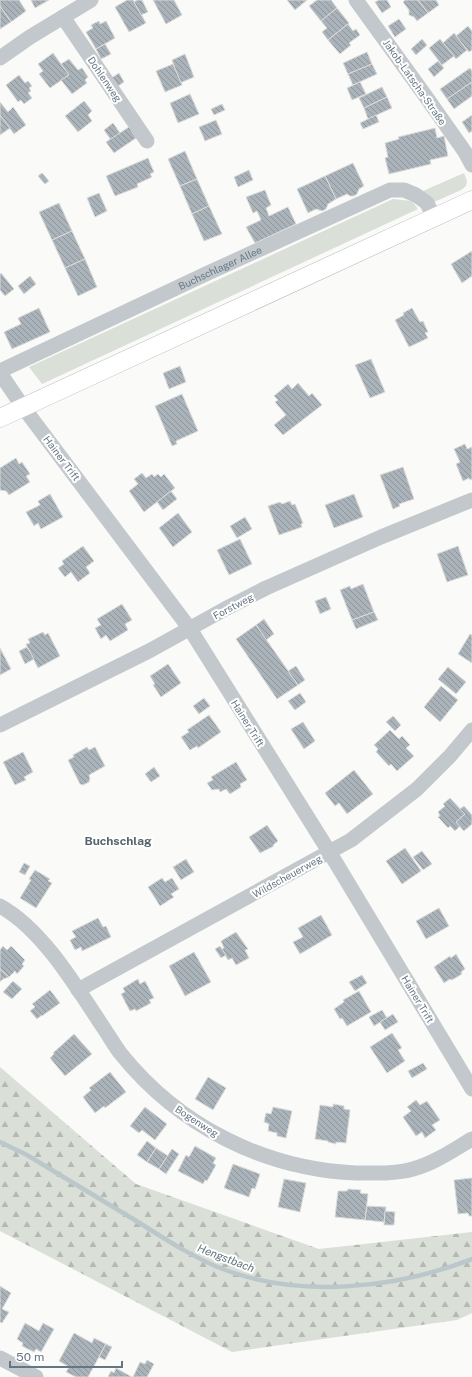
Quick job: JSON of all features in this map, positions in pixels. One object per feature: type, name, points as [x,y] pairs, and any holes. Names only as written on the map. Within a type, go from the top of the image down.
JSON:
[{"type":"main road","points":[[0,418],[472,200]]},
{"type":"street","points":[[0,58],[30,37],[91,0]]},
{"type":"street","name":"Jakob-Latscha-Straße","points":[[356,0],[465,152],[472,165]]},
{"type":"street","name":"Dohlenweg","points":[[63,17],[147,141]]},
{"type":"street","name":"Buchschlager Allee","points":[[0,372],[208,273],[390,190],[404,190],[416,195],[427,203],[434,218]]},
{"type":"street","name":"Hainer Trift","points":[[0,372],[23,407],[190,629],[330,852],[472,1089]]},
{"type":"street","name":"Forstweg","points":[[0,725],[149,651],[266,588],[381,537],[472,500]]},
{"type":"street","name":"Wildscheuerweg","points":[[78,990],[351,840],[375,823],[417,789],[450,756],[472,730]]},
{"type":"street","name":"Bogenweg","points":[[0,906],[17,917],[46,946],[78,990],[120,1053],[134,1070],[176,1109],[232,1143],[256,1153],[296,1165],[329,1171],[372,1173],[396,1172],[427,1165],[472,1138]]},
{"type":"street","points":[[0,1358],[36,1377]]},
{"type":"green space","points":[[464,173],[467,181],[466,186],[461,190],[432,203],[423,191]]},
{"type":"green space","points":[[393,199],[412,201],[418,209],[42,384],[29,367]]},
{"type":"green space","points":[[0,1067],[136,1184],[319,1249],[472,1232],[472,1313],[457,1320],[232,1352],[0,1231]]},
{"type":"building","points":[[0,0],[19,0],[26,11],[11,22],[0,6]]},
{"type":"building","points":[[31,0],[49,0],[35,8]]},
{"type":"building","points":[[127,0],[133,0],[146,23],[129,32],[115,7]]},
{"type":"building","points":[[137,0],[142,0],[148,12],[141,15],[134,2]]},
{"type":"building","points":[[153,0],[174,0],[182,15],[166,24]]},
{"type":"building","points":[[287,0],[307,0],[295,10]]},
{"type":"building","points":[[317,0],[331,0],[337,8],[321,21],[309,6]]},
{"type":"building","points":[[379,0],[387,0],[391,7],[382,13],[375,2]]},
{"type":"building","points":[[405,0],[418,0],[428,13],[417,21],[414,17],[409,15],[409,10],[403,2]]},
{"type":"building","points":[[418,0],[436,0],[439,5],[428,13]]},
{"type":"building","points":[[0,6],[11,22],[0,29]]},
{"type":"building","points":[[337,8],[349,23],[328,40],[322,32],[327,28],[321,21]]},
{"type":"building","points":[[399,19],[406,29],[395,37],[388,26]]},
{"type":"building","points":[[99,21],[100,24],[106,21],[115,38],[96,49],[86,32],[93,28],[91,25]]},
{"type":"building","points":[[348,24],[353,31],[356,29],[360,35],[349,43],[351,45],[340,54],[328,40]]},
{"type":"building","points":[[468,26],[472,31],[472,50],[469,52],[456,36]]},
{"type":"building","points":[[454,33],[467,50],[456,59],[443,43]]},
{"type":"building","points":[[422,39],[427,45],[416,55],[411,49]]},
{"type":"building","points":[[440,39],[454,56],[442,65],[429,48]]},
{"type":"building","points":[[105,44],[111,54],[101,59],[96,49]]},
{"type":"building","points":[[367,52],[372,64],[348,74],[343,63]]},
{"type":"building","points":[[53,53],[69,75],[50,88],[39,74],[43,71],[38,64]]},
{"type":"building","points":[[185,54],[194,77],[180,83],[172,60]]},
{"type":"building","points":[[69,59],[78,70],[82,68],[88,77],[85,80],[87,83],[72,94],[61,80],[69,75],[61,64]]},
{"type":"building","points":[[438,61],[444,68],[434,77],[428,69]]},
{"type":"building","points":[[173,64],[182,85],[165,92],[156,71]]},
{"type":"building","points":[[372,64],[377,74],[353,85],[348,74]]},
{"type":"building","points":[[470,68],[472,71],[472,82],[447,99],[440,89]]},
{"type":"building","points":[[119,73],[124,82],[115,88],[110,79]]},
{"type":"building","points":[[19,75],[25,83],[28,81],[32,86],[29,88],[31,91],[28,93],[32,98],[24,104],[21,100],[18,102],[6,85]]},
{"type":"building","points":[[360,82],[366,94],[352,100],[347,88]]},
{"type":"building","points":[[472,82],[472,96],[454,109],[447,99]]},
{"type":"building","points":[[382,87],[387,97],[364,108],[359,98]]},
{"type":"building","points":[[190,94],[199,114],[178,123],[170,103]]},
{"type":"building","points":[[387,97],[392,108],[368,119],[364,108]]},
{"type":"building","points":[[84,101],[92,111],[88,115],[92,121],[78,132],[65,116]]},
{"type":"building","points":[[0,102],[8,112],[13,107],[26,125],[14,134],[0,115]]},
{"type":"building","points":[[222,104],[225,110],[214,115],[211,109]]},
{"type":"building","points":[[0,115],[10,128],[0,135]]},
{"type":"building","points":[[376,115],[379,122],[363,129],[360,123]]},
{"type":"building","points":[[472,115],[472,131],[469,133],[462,122]]},
{"type":"building","points":[[216,120],[222,134],[205,141],[199,127]]},
{"type":"building","points":[[113,123],[120,133],[111,140],[104,130]]},
{"type":"building","points":[[129,127],[136,138],[114,153],[106,142]]},
{"type":"building","points":[[435,128],[437,138],[444,136],[448,156],[430,160],[431,164],[389,174],[385,158],[388,157],[385,143],[399,139],[398,137]]},
{"type":"building","points":[[185,151],[197,179],[180,186],[168,159]]},
{"type":"building","points":[[148,158],[154,172],[150,174],[152,177],[137,184],[138,187],[115,196],[106,176]]},
{"type":"building","points":[[353,163],[364,186],[359,189],[357,194],[354,196],[347,194],[336,199],[325,176]]},
{"type":"building","points":[[249,170],[253,180],[238,187],[234,177]]},
{"type":"building","points":[[42,173],[49,181],[45,184],[38,176]]},
{"type":"building","points":[[325,176],[336,199],[328,204],[326,209],[322,211],[316,209],[308,213],[297,189]]},
{"type":"building","points":[[197,179],[209,206],[192,214],[180,186]]},
{"type":"building","points":[[265,190],[271,205],[266,208],[269,216],[288,207],[296,224],[255,243],[246,227],[261,220],[257,211],[253,213],[246,197]]},
{"type":"building","points":[[99,193],[107,211],[95,217],[87,198]]},
{"type":"building","points":[[59,203],[72,231],[52,240],[39,212]]},
{"type":"building","points":[[209,206],[222,234],[204,241],[192,214]]},
{"type":"building","points":[[72,231],[85,259],[65,268],[52,240]]},
{"type":"building","points":[[472,251],[472,276],[462,283],[451,264]]},
{"type":"building","points":[[85,259],[97,287],[78,296],[65,268]]},
{"type":"building","points":[[1,273],[14,289],[5,296],[0,290]]},
{"type":"building","points":[[30,276],[36,284],[24,294],[18,286]]},
{"type":"building","points":[[39,308],[50,332],[12,349],[4,332],[21,324],[18,318]]},
{"type":"building","points":[[412,308],[420,322],[423,321],[428,332],[425,333],[428,338],[409,347],[395,320]]},
{"type":"building","points":[[371,359],[385,392],[370,398],[355,365]]},
{"type":"building","points":[[180,366],[186,382],[169,389],[163,373]]},
{"type":"building","points":[[298,383],[309,396],[312,393],[322,405],[283,435],[274,425],[286,415],[275,402],[278,400],[274,396],[288,384],[292,389]]},
{"type":"building","points":[[182,394],[198,431],[176,441],[177,444],[172,446],[155,406]]},
{"type":"building","points":[[465,444],[467,449],[472,447],[472,479],[470,480],[469,478],[463,481],[456,464],[460,462],[454,449]]},
{"type":"building","points":[[16,458],[19,464],[22,462],[30,474],[26,476],[30,482],[9,495],[6,491],[0,490],[0,468]]},
{"type":"building","points":[[403,467],[414,499],[399,504],[400,506],[393,509],[380,475]]},
{"type":"building","points":[[142,473],[146,478],[152,474],[154,477],[158,474],[161,477],[164,474],[175,488],[144,512],[129,491],[138,484],[134,479]]},
{"type":"building","points":[[171,491],[177,499],[163,510],[157,502]]},
{"type":"building","points":[[50,494],[63,517],[41,529],[38,523],[34,526],[26,512],[40,505],[38,501]]},
{"type":"building","points":[[354,494],[363,517],[334,528],[325,505]]},
{"type":"building","points":[[290,501],[292,505],[295,504],[303,523],[301,524],[302,527],[279,535],[268,506],[280,502],[282,504]]},
{"type":"building","points":[[178,513],[192,532],[173,547],[159,528]]},
{"type":"building","points":[[245,517],[252,529],[237,538],[230,526]]},
{"type":"building","points":[[240,539],[252,564],[229,575],[217,550]]},
{"type":"building","points":[[83,546],[94,561],[86,567],[90,573],[78,582],[71,572],[65,577],[58,568],[64,564],[62,561]]},
{"type":"building","points":[[458,546],[468,575],[447,582],[437,554]]},
{"type":"building","points":[[363,584],[374,612],[352,620],[340,590],[350,586],[351,589]]},
{"type":"building","points":[[326,597],[331,609],[320,614],[315,601]]},
{"type":"building","points":[[122,604],[132,620],[125,624],[128,630],[110,641],[106,635],[101,639],[95,628],[101,625],[97,619]]},
{"type":"building","points":[[374,612],[378,620],[356,629],[352,620]]},
{"type":"building","points":[[264,619],[274,634],[266,640],[256,625]]},
{"type":"building","points":[[256,625],[298,685],[277,699],[236,639]]},
{"type":"building","points":[[43,632],[45,635],[48,633],[60,656],[38,668],[26,644],[30,643],[28,639]]},
{"type":"building","points":[[470,634],[472,635],[472,663],[458,654]]},
{"type":"building","points":[[27,647],[34,659],[25,664],[19,651]]},
{"type":"building","points":[[0,648],[11,669],[0,675]]},
{"type":"building","points":[[168,664],[181,683],[161,697],[153,685],[155,684],[150,676]]},
{"type":"building","points":[[296,666],[305,680],[298,685],[288,671]]},
{"type":"building","points":[[448,667],[466,682],[456,694],[438,679]]},
{"type":"building","points":[[441,686],[458,700],[440,722],[424,707]]},
{"type":"building","points":[[300,693],[306,702],[295,710],[288,701]]},
{"type":"building","points":[[204,698],[210,706],[199,714],[193,706]]},
{"type":"building","points":[[209,715],[221,732],[198,748],[197,746],[190,750],[181,737],[189,732],[187,730]]},
{"type":"building","points":[[393,716],[401,725],[395,731],[386,722]]},
{"type":"building","points":[[303,722],[315,741],[304,749],[291,729]]},
{"type":"building","points":[[390,730],[399,739],[402,736],[410,745],[406,748],[414,756],[397,771],[391,764],[389,766],[376,752],[378,749],[374,745]]},
{"type":"building","points":[[87,747],[89,750],[95,747],[105,766],[89,775],[89,782],[83,785],[80,784],[68,760],[74,757],[73,755]]},
{"type":"building","points":[[23,752],[33,772],[24,777],[26,780],[15,785],[3,762]]},
{"type":"building","points":[[236,762],[247,780],[240,784],[241,787],[230,794],[226,789],[220,792],[219,789],[212,790],[207,783],[213,780],[211,777]]},
{"type":"building","points":[[154,767],[160,776],[151,782],[145,774]]},
{"type":"building","points":[[354,770],[373,794],[347,814],[339,803],[335,806],[325,793]]},
{"type":"building","points":[[450,798],[465,814],[456,822],[460,826],[455,831],[450,826],[448,828],[438,817],[440,816],[438,812],[445,806],[443,804]]},
{"type":"building","points":[[464,806],[472,815],[472,824],[464,831],[456,822],[465,814],[460,809]]},
{"type":"building","points":[[267,825],[278,841],[273,845],[274,846],[260,853],[249,837]]},
{"type":"building","points":[[405,848],[421,871],[402,884],[386,861]]},
{"type":"building","points":[[422,851],[432,864],[423,870],[413,857]]},
{"type":"building","points":[[186,859],[194,872],[181,880],[173,867]]},
{"type":"building","points":[[24,863],[30,866],[25,875],[19,872]]},
{"type":"building","points":[[35,870],[50,879],[48,881],[52,883],[36,908],[20,898]]},
{"type":"building","points":[[162,878],[165,882],[172,878],[179,889],[171,894],[174,897],[160,906],[148,887]]},
{"type":"building","points":[[439,908],[449,926],[426,939],[416,921]]},
{"type":"building","points":[[321,915],[332,935],[300,954],[293,942],[303,937],[298,928]]},
{"type":"building","points":[[98,918],[103,927],[106,926],[111,937],[82,951],[81,947],[75,950],[70,940],[76,937],[72,931]]},
{"type":"building","points":[[236,932],[248,949],[245,950],[249,958],[236,965],[232,958],[228,960],[222,949],[224,948],[221,941]]},
{"type":"building","points":[[3,946],[7,950],[11,946],[25,960],[22,964],[24,966],[17,974],[15,971],[9,977],[0,969],[0,950]]},
{"type":"building","points":[[220,946],[226,955],[221,958],[215,949]]},
{"type":"building","points":[[194,952],[211,982],[185,996],[169,966]]},
{"type":"building","points":[[456,954],[465,969],[461,972],[462,974],[444,983],[434,967],[450,956],[451,958]]},
{"type":"building","points":[[0,969],[9,977],[0,982]]},
{"type":"building","points":[[362,975],[367,983],[355,991],[349,982]]},
{"type":"building","points":[[138,979],[140,984],[145,981],[154,998],[149,1000],[151,1003],[136,1011],[135,1009],[130,1011],[121,994],[125,992],[123,988]]},
{"type":"building","points":[[13,981],[22,989],[12,999],[3,992]]},
{"type":"building","points":[[50,990],[60,1003],[37,1019],[30,1011],[35,1007],[32,1004]]},
{"type":"building","points":[[359,991],[371,1012],[347,1026],[342,1018],[340,1019],[334,1009],[344,1002],[343,1000]]},
{"type":"building","points":[[382,1010],[387,1018],[374,1026],[369,1017]]},
{"type":"building","points":[[393,1014],[398,1022],[385,1030],[380,1022]]},
{"type":"building","points":[[392,1033],[402,1048],[398,1050],[405,1061],[387,1073],[370,1047]]},
{"type":"building","points":[[74,1034],[92,1054],[65,1076],[50,1058],[54,1054],[53,1053]]},
{"type":"building","points":[[423,1063],[427,1069],[412,1078],[408,1071]]},
{"type":"building","points":[[110,1072],[126,1092],[105,1108],[104,1106],[95,1113],[83,1097],[91,1090],[89,1088]]},
{"type":"building","points":[[208,1077],[226,1088],[213,1110],[195,1099]]},
{"type":"building","points":[[416,1100],[420,1105],[427,1101],[440,1120],[432,1125],[436,1130],[425,1138],[422,1132],[416,1136],[403,1117],[411,1111],[407,1107]]},
{"type":"building","points":[[333,1104],[344,1106],[344,1109],[350,1110],[346,1143],[336,1142],[336,1144],[315,1139],[320,1105],[333,1107]]},
{"type":"building","points":[[145,1107],[167,1124],[155,1140],[142,1130],[139,1133],[130,1126]]},
{"type":"building","points":[[273,1107],[292,1111],[286,1138],[277,1136],[277,1133],[268,1131],[269,1124],[264,1122],[266,1113],[271,1114]]},
{"type":"building","points":[[147,1141],[156,1148],[147,1162],[137,1155]]},
{"type":"building","points":[[195,1146],[216,1158],[213,1163],[216,1165],[207,1181],[205,1180],[203,1184],[178,1171],[186,1155],[189,1157]]},
{"type":"building","points":[[156,1148],[168,1156],[159,1169],[147,1162]]},
{"type":"building","points":[[172,1149],[179,1154],[166,1174],[159,1169]]},
{"type":"building","points":[[233,1164],[260,1174],[255,1189],[252,1188],[249,1197],[224,1188]]},
{"type":"building","points":[[472,1178],[472,1216],[469,1216],[468,1213],[458,1214],[454,1180]]},
{"type":"building","points":[[284,1179],[306,1183],[300,1212],[278,1207]]},
{"type":"building","points":[[348,1189],[361,1190],[360,1193],[368,1194],[365,1220],[335,1217],[338,1191],[347,1191]]},
{"type":"building","points":[[367,1206],[386,1207],[384,1222],[365,1220]]},
{"type":"building","points":[[385,1211],[395,1212],[394,1225],[384,1225]]},
{"type":"building","points":[[0,1286],[11,1293],[2,1309],[9,1312],[2,1323],[0,1322]]},
{"type":"building","points":[[25,1323],[39,1331],[43,1323],[54,1329],[41,1352],[36,1349],[34,1352],[22,1346],[23,1343],[17,1339]]},
{"type":"building","points":[[74,1333],[92,1343],[94,1338],[106,1344],[88,1377],[76,1377],[66,1372],[69,1367],[59,1361]]},
{"type":"building","points":[[106,1344],[112,1347],[105,1360],[99,1357]]},
{"type":"building","points":[[147,1360],[154,1364],[147,1377],[133,1377],[140,1362],[145,1364]]},
{"type":"building","points":[[116,1368],[132,1377],[108,1377],[111,1371],[114,1373]]},
{"type":"waterway","name":"Hengstbach","points":[[0,1142],[27,1155],[188,1253],[220,1268],[250,1278],[281,1284],[314,1287],[346,1286],[379,1283],[411,1277],[472,1259]]},
{"type":"district","name":"Buchschlag","points":[[118,841]]}]
